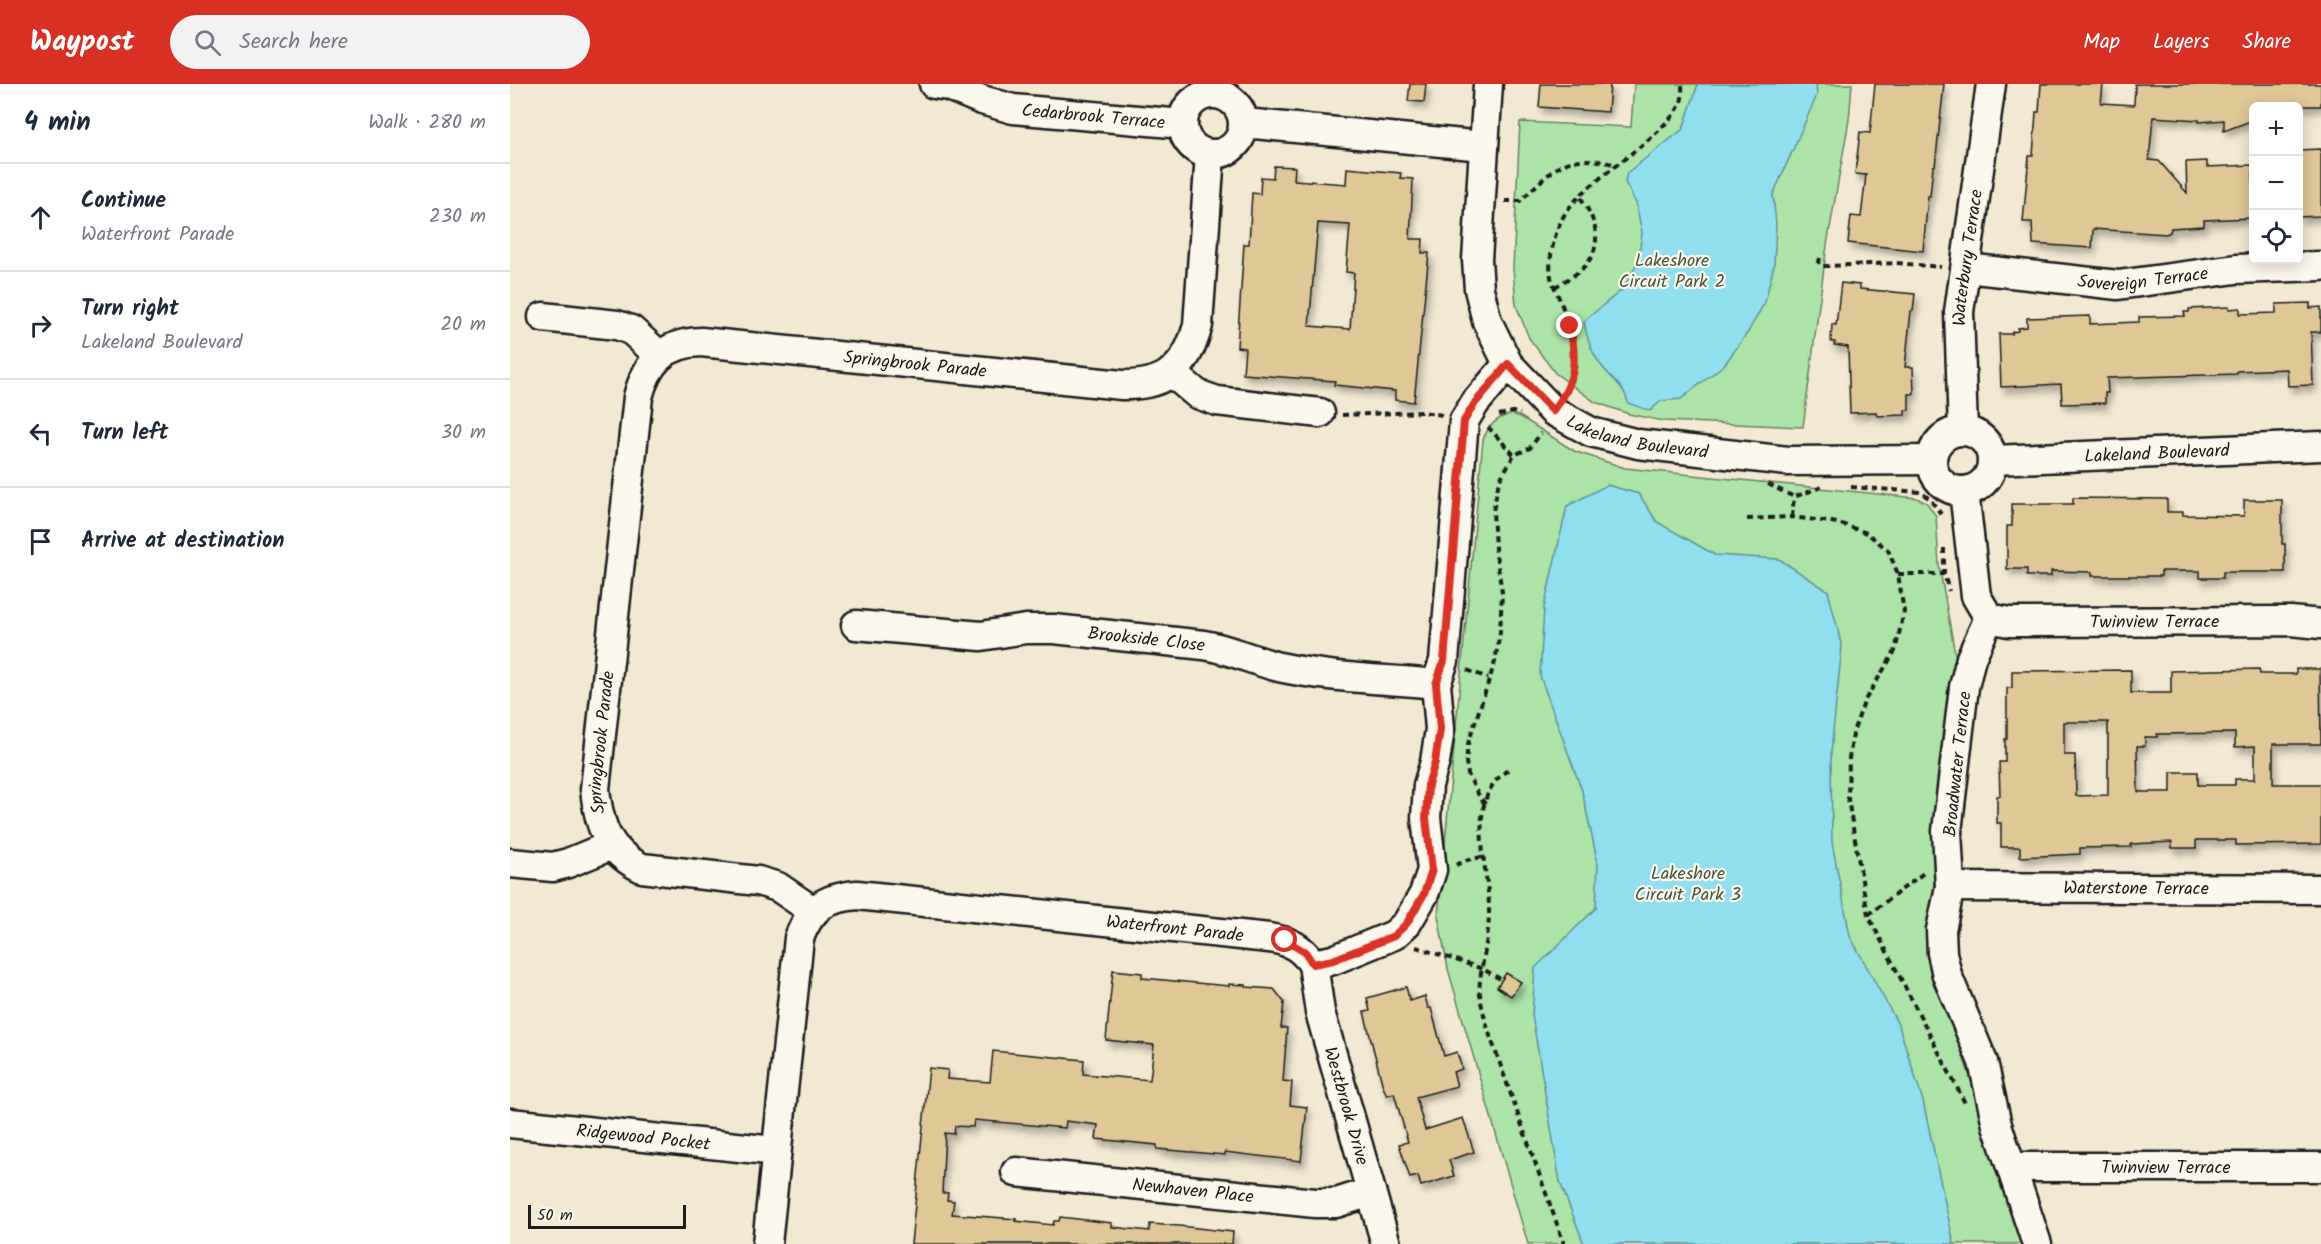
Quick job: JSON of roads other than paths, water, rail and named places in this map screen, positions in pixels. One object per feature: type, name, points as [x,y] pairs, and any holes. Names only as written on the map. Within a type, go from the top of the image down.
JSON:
[{"type":"street","name":"Cedarbrook Terrace","points":[[934,84],[948,86],[982,100],[1013,109],[1183,124]]},
{"type":"street","name":"Lakeland Boulevard","points":[[1488,84],[1477,260],[1479,289],[1487,321],[1508,364],[1539,418],[1638,444],[1788,461],[1932,460]]},
{"type":"street","name":"Waterbury Terrace","points":[[1963,431],[1959,312],[1991,84]]},
{"type":"street","points":[[1216,89],[1238,106],[1244,123],[1243,134],[1238,142],[1230,150],[1221,154],[1202,152],[1188,141],[1183,124],[1189,106],[1216,89]]},
{"type":"street","points":[[1244,123],[1483,146]]},
{"type":"street","name":"Springbrook Parade","points":[[612,845],[602,827],[596,789],[638,397],[642,381],[660,356],[686,342],[701,342],[1140,385],[1171,372],[1184,361],[1192,346],[1198,325],[1210,154]]},
{"type":"street","name":"Sovereign Terrace","points":[[1966,268],[2118,285],[2236,269],[2321,266]]},
{"type":"street","points":[[543,317],[617,326],[631,330],[660,356]]},
{"type":"street","points":[[1313,964],[1333,960],[1394,936],[1407,923],[1424,894],[1432,870],[1426,818],[1428,785],[1435,762],[1440,729],[1436,684],[1444,661],[1477,422],[1475,403],[1508,364]]},
{"type":"street","points":[[1171,372],[1197,394],[1217,401],[1320,413]]},
{"type":"street","points":[[1963,431],[1980,437],[1991,451],[1993,460],[1988,478],[1973,489],[1964,491],[1945,486],[1933,470],[1932,460],[1938,442],[1945,436],[1963,431]]},
{"type":"street","name":"Lakeland Boulevard","points":[[1993,460],[2321,446]]},
{"type":"street","points":[[1964,491],[1976,596],[1984,611]]},
{"type":"street","name":"Twinview Terrace","points":[[1984,611],[2009,622],[2290,621],[2321,624]]},
{"type":"street","name":"Broadwater Terrace","points":[[1984,611],[1964,687],[1947,831],[1950,886],[1941,930],[1942,953],[1947,975],[1983,1062],[1995,1116],[2037,1244]]},
{"type":"street","name":"Brookside Close","points":[[856,625],[981,636],[1026,629],[1054,629],[1226,648],[1277,666],[1304,671],[1436,684]]},
{"type":"street","points":[[510,863],[553,867],[612,845],[625,860],[642,868],[758,881],[778,886],[813,911],[805,921],[799,938],[767,1244]]},
{"type":"street","name":"Waterstone Terrace","points":[[1950,886],[2321,888]]},
{"type":"street","name":"Waterfront Parade","points":[[813,911],[827,900],[857,895],[1257,936],[1285,940],[1296,945],[1305,952],[1313,964]]},
{"type":"street","name":"Westbrook Drive","points":[[1313,964],[1320,1012],[1386,1244]]},
{"type":"street","name":"Ridgewood Pocket","points":[[510,1123],[776,1151]]},
{"type":"street","name":"Twinview Terrace","points":[[2012,1167],[2321,1167]]},
{"type":"street","name":"Newhaven Place","points":[[1016,1172],[1316,1203],[1336,1203],[1371,1192]]},
{"type":"water","points":[[1698,84],[1816,84],[1817,95],[1773,195],[1776,224],[1774,265],[1765,302],[1748,332],[1725,364],[1681,399],[1661,401],[1650,411],[1628,403],[1620,386],[1595,356],[1584,321],[1624,288],[1638,261],[1642,233],[1636,203],[1625,182],[1627,173],[1683,129]]},
{"type":"water","points":[[1607,485],[1639,494],[1657,522],[1715,555],[1779,559],[1828,591],[1842,646],[1831,752],[1832,843],[1850,936],[1899,1026],[1923,1101],[1954,1244],[1584,1244],[1560,1182],[1532,1015],[1535,968],[1596,908],[1598,864],[1582,791],[1540,676],[1544,607],[1567,506]]},
{"type":"park label","name":"Lakeshore Circuit Park 2","points":[[1672,270]]},
{"type":"park label","name":"Lakeshore Circuit Park 3","points":[[1688,883]]}]
